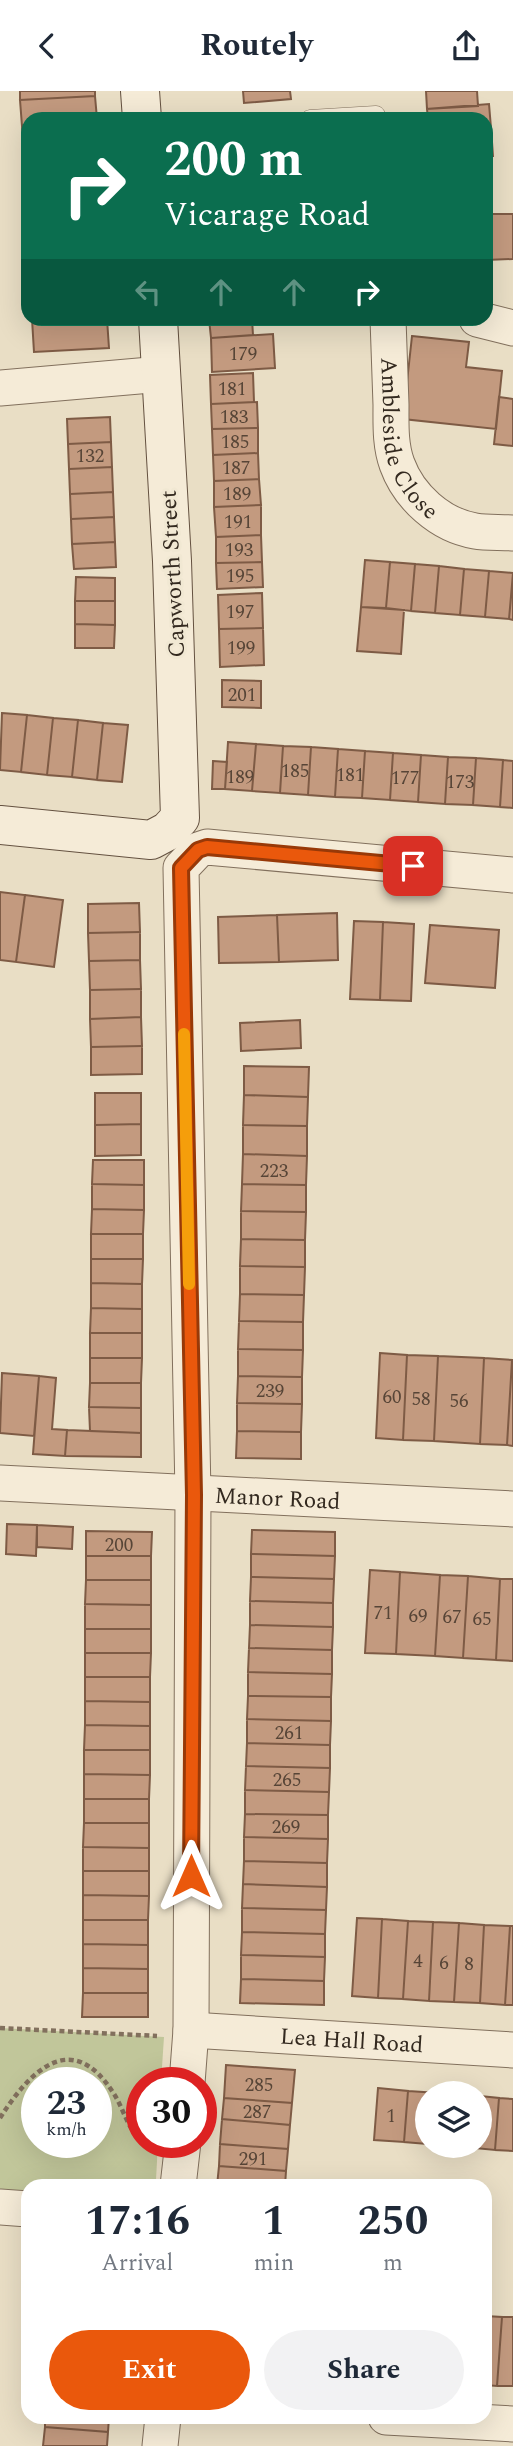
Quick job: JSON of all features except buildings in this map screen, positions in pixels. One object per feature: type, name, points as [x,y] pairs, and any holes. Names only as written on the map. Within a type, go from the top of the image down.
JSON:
[{"type":"street","points":[[140,91],[142,112]]},
{"type":"street","points":[[493,323],[513,328]]},
{"type":"street","name":"Capworth Street","points":[[159,326],[173,561],[181,809],[180,873],[194,1495],[188,2067]]},
{"type":"street","name":"Ambleside Close","points":[[388,326],[392,443],[406,483],[419,500],[436,514],[455,524],[475,531],[513,533]]},
{"type":"street","points":[[0,388],[162,374]]},
{"type":"street","points":[[0,825],[181,842],[198,850],[207,847],[513,875]]},
{"type":"street","name":"Manor Road","points":[[0,1483],[194,1495],[513,1509]]},
{"type":"street","name":"Lea Hall Road","points":[[190,2036],[513,2050]]},
{"type":"street","points":[[179,2179],[181,2158]]},
{"type":"street","points":[[0,2207],[21,2208]]},
{"type":"street","points":[[492,2423],[513,2424]]},
{"type":"street","points":[[160,2446],[162,2424]]},
{"type":"path","points":[[0,2028],[190,2036]]},
{"type":"path","points":[[0,2118],[32,2076],[53,2061],[66,2060],[81,2063],[104,2081],[126,2117]]},
{"type":"green space","points":[[0,2028],[164,2037],[162,2067],[126,2067],[126,2158],[157,2158],[156,2179],[21,2179],[21,2194],[0,2192]]},
{"type":"slow traffic","points":[[184,1034],[189,1284]]},
{"type":"route","points":[[191,1876],[194,1495],[181,868],[198,850],[207,847],[413,866]]}]
